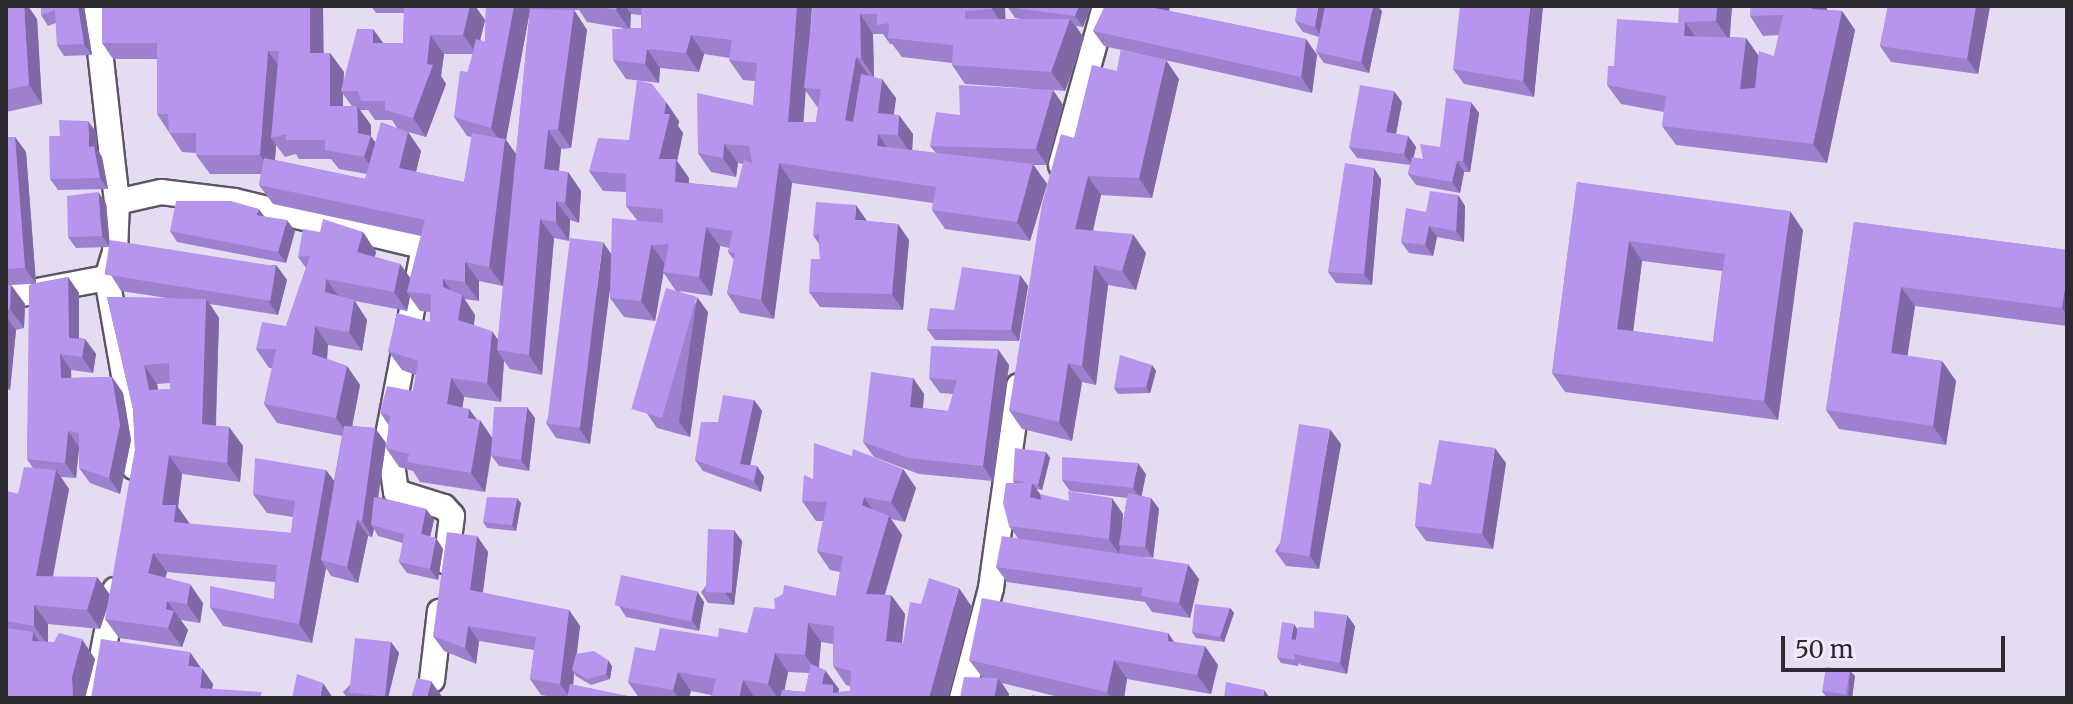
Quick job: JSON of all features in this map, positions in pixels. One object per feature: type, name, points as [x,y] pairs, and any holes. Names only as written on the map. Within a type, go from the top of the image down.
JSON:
[{"type":"street","points":[[95,6],[117,202],[115,252],[107,278],[136,444],[131,498]]},
{"type":"street","points":[[1055,185],[1105,6]]},
{"type":"street","points":[[117,202],[161,192],[234,201],[417,245],[423,252],[388,435],[396,492],[444,507],[452,516],[432,680]]},
{"type":"street","points":[[6,297],[107,278]]},
{"type":"street","points":[[962,698],[991,588],[1024,357]]},
{"type":"street","points":[[94,698],[119,572]]},
{"type":"building","points":[[6,6],[24,6],[29,85],[6,90]]},
{"type":"building","points":[[41,6],[78,6],[84,44],[57,45],[55,10],[41,15]]},
{"type":"building","points":[[102,6],[157,6],[157,43],[102,43]]},
{"type":"building","points":[[157,6],[310,6],[310,53],[330,53],[330,106],[357,106],[358,133],[371,136],[364,157],[325,150],[325,140],[286,140],[286,134],[271,138],[279,51],[268,51],[260,155],[196,155],[196,133],[169,133],[168,114],[157,114]]},
{"type":"building","points":[[404,6],[470,6],[463,35],[430,35],[427,64],[433,65],[413,118],[385,110],[385,101],[361,101],[358,91],[341,91],[357,29],[373,29],[373,43],[403,43]]},
{"type":"building","points":[[486,6],[514,6],[491,128],[454,117],[460,71],[468,72],[476,39],[485,42]]},
{"type":"building","points":[[592,6],[617,6],[616,10]]},
{"type":"building","points":[[642,6],[797,6],[788,122],[816,122],[821,89],[804,88],[813,6],[992,6],[992,9],[965,11],[965,19],[1070,19],[1051,72],[952,65],[953,45],[888,38],[889,23],[877,25],[877,14],[860,14],[861,58],[856,57],[845,120],[853,122],[861,74],[882,79],[878,113],[899,115],[898,135],[878,134],[877,146],[1033,164],[1017,222],[932,210],[936,187],[779,163],[761,300],[727,293],[735,253],[728,252],[733,231],[706,227],[699,277],[663,272],[669,244],[651,245],[641,301],[610,298],[612,218],[663,223],[663,209],[626,206],[626,174],[589,171],[598,138],[629,140],[637,80],[652,84],[666,102],[664,114],[670,114],[659,159],[676,159],[675,182],[737,188],[744,160],[752,163],[749,146],[724,144],[723,158],[698,153],[697,93],[753,105],[757,63],[729,60],[732,40],[691,35],[686,53],[647,49],[645,64],[613,60],[612,29],[641,28]]},
{"type":"building","points":[[1007,6],[1079,6],[1075,16]]},
{"type":"building","points":[[1105,6],[1156,6],[1306,39],[1301,77],[1093,31]]},
{"type":"building","points":[[1297,6],[1318,6],[1315,27],[1295,21]]},
{"type":"building","points":[[1325,6],[1373,6],[1361,62],[1316,52]]},
{"type":"building","points":[[1460,6],[1530,6],[1523,81],[1453,69]]},
{"type":"building","points":[[1679,6],[1717,6],[1716,21],[1685,22],[1684,36],[1746,38],[1740,89],[1755,88],[1759,51],[1774,56],[1783,15],[1750,16],[1751,6],[1812,6],[1812,9],[1842,11],[1813,144],[1662,126],[1666,96],[1607,85],[1608,66],[1614,66],[1617,19],[1678,23]]},
{"type":"building","points":[[1888,6],[1976,6],[1967,59],[1880,46]]},
{"type":"building","points":[[530,9],[574,10],[558,129],[548,130],[544,169],[568,172],[565,203],[556,201],[556,222],[540,219],[529,355],[497,350]]},
{"type":"building","points":[[1121,49],[1166,60],[1139,178],[1088,176],[1075,229],[1133,234],[1122,271],[1094,265],[1082,366],[1068,363],[1059,422],[1009,410],[1042,204],[1061,134],[1074,138],[1092,65],[1117,71]]},
{"type":"building","points":[[959,85],[1053,90],[1036,149],[930,146],[936,112],[960,115]]},
{"type":"building","points":[[1360,85],[1394,91],[1386,132],[1408,136],[1404,154],[1349,147]]},
{"type":"building","points":[[1446,98],[1471,102],[1463,161],[1457,161],[1452,182],[1408,174],[1412,157],[1423,159],[1420,144],[1440,147]]},
{"type":"building","points":[[59,120],[88,121],[89,147],[94,146],[100,178],[50,179],[49,136],[60,136]]},
{"type":"building","points":[[381,122],[408,132],[399,168],[464,182],[472,133],[505,139],[489,267],[465,262],[465,282],[443,279],[443,287],[462,295],[458,320],[492,331],[487,383],[451,378],[447,404],[469,409],[468,418],[480,420],[471,473],[407,462],[409,454],[386,448],[390,416],[380,412],[387,386],[413,391],[418,361],[388,351],[397,313],[430,322],[431,294],[407,292],[425,220],[259,185],[264,158],[365,179]]},
{"type":"building","points":[[6,137],[15,137],[25,268],[6,269]]},
{"type":"building","points":[[1345,163],[1374,168],[1364,274],[1328,272]]},
{"type":"building","points":[[1577,182],[1790,211],[1764,401],[1552,373]],"holes":[[[1629,241],[1725,254],[1713,342],[1617,329]]]},
{"type":"building","points":[[1430,191],[1458,195],[1456,231],[1429,226],[1425,245],[1401,242],[1406,208],[1426,212]]},
{"type":"building","points":[[98,192],[102,236],[68,237],[67,196]]},
{"type":"building","points":[[176,201],[231,201],[259,209],[256,215],[287,220],[278,252],[170,231]]},
{"type":"building","points":[[816,202],[856,205],[855,220],[898,224],[892,294],[809,292],[811,259],[820,259],[819,234],[813,235]]},
{"type":"building","points":[[323,219],[363,232],[357,252],[400,264],[394,292],[326,279],[325,292],[354,300],[349,332],[315,326],[312,354],[347,366],[336,418],[264,404],[276,349],[256,349],[262,322],[286,326],[310,256],[298,257],[303,229],[320,232]]},
{"type":"building","points":[[1854,222],[2067,250],[2062,308],[1901,287],[1891,353],[1942,361],[1933,426],[1826,410]]},
{"type":"building","points":[[570,238],[603,242],[580,428],[547,424]]},
{"type":"building","points":[[110,240],[276,266],[270,301],[105,275]]},
{"type":"building","points":[[962,267],[1020,275],[1011,330],[927,329],[930,308],[954,310]]},
{"type":"building","points":[[68,277],[69,338],[85,339],[82,357],[60,354],[61,378],[112,377],[120,425],[109,478],[79,468],[79,433],[68,431],[65,463],[27,459],[29,285]]},
{"type":"building","points":[[6,285],[11,285],[10,309],[6,310]]},
{"type":"building","points":[[666,288],[697,297],[662,418],[631,409]]},
{"type":"building","points":[[107,297],[206,299],[202,424],[229,427],[227,463],[169,455],[162,505],[176,505],[174,522],[291,533],[295,501],[253,494],[255,458],[326,470],[299,624],[210,607],[210,586],[274,599],[277,565],[153,553],[148,573],[190,584],[187,604],[167,601],[166,609],[174,611],[168,628],[105,619],[135,450],[133,409]],"holes":[[[169,363],[170,389],[149,390],[144,365]]]},
{"type":"building","points":[[931,346],[998,349],[983,466],[908,458],[863,442],[871,372],[913,378],[910,407],[948,411],[957,380],[929,378]]},
{"type":"building","points":[[1120,355],[1152,365],[1146,387],[1114,388]]},
{"type":"building","points":[[723,395],[754,400],[740,464],[757,466],[754,481],[695,460],[701,422],[718,422]]},
{"type":"building","points":[[494,407],[527,407],[521,460],[491,455]]},
{"type":"building","points":[[1299,424],[1330,429],[1309,556],[1279,551]]},
{"type":"building","points":[[344,426],[375,428],[362,521],[357,520],[347,567],[321,560]]},
{"type":"building","points":[[1439,440],[1495,448],[1482,534],[1415,526],[1419,482],[1431,485]]},
{"type":"building","points":[[814,443],[852,456],[853,449],[903,469],[891,502],[864,497],[862,505],[889,516],[866,594],[891,595],[886,641],[903,643],[910,602],[921,604],[929,578],[959,588],[929,698],[780,698],[782,690],[805,692],[811,664],[825,670],[822,684],[833,685],[833,693],[850,691],[851,671],[833,666],[834,626],[808,623],[805,655],[775,653],[768,684],[743,680],[739,698],[711,698],[716,679],[678,672],[673,690],[628,682],[635,647],[655,651],[660,628],[718,637],[719,628],[747,633],[754,607],[775,609],[774,599],[783,594],[784,585],[836,596],[843,556],[817,551],[827,502],[802,501],[804,475],[813,479]]},
{"type":"building","points":[[1015,448],[1046,452],[1038,485],[1013,480]]},
{"type":"building","points":[[1062,457],[1138,463],[1133,488],[1062,480]]},
{"type":"building","points":[[24,467],[56,470],[36,576],[97,577],[87,610],[34,605],[34,626],[6,621],[6,491],[18,494]]},
{"type":"building","points":[[1006,483],[1032,483],[1030,497],[1041,500],[1040,494],[1069,501],[1068,491],[1112,498],[1109,539],[1009,526],[1003,503]]},
{"type":"building","points":[[1128,493],[1151,498],[1145,547],[1119,545]]},
{"type":"building","points":[[374,497],[426,509],[421,534],[436,538],[430,569],[399,562],[404,534],[371,525]]},
{"type":"building","points":[[487,497],[517,498],[512,525],[483,522]]},
{"type":"building","points":[[708,529],[734,530],[732,593],[706,592]]},
{"type":"building","points":[[447,532],[477,536],[470,590],[569,610],[560,684],[530,679],[536,637],[468,626],[465,648],[433,636]]},
{"type":"building","points":[[1002,536],[1188,564],[1179,603],[1141,596],[1143,588],[996,567]]},
{"type":"building","points":[[621,575],[697,591],[691,622],[615,605]]},
{"type":"building","points":[[982,598],[1168,633],[1168,641],[1205,646],[1197,675],[1114,660],[1107,692],[969,660]]},
{"type":"building","points":[[1195,604],[1230,608],[1220,637],[1192,632]]},
{"type":"building","points":[[1314,611],[1347,615],[1340,663],[1293,654],[1298,627],[1314,628]]},
{"type":"building","points":[[1282,622],[1294,624],[1291,639],[1296,640],[1294,660],[1277,657]]},
{"type":"building","points":[[6,628],[33,632],[32,641],[54,642],[59,633],[82,639],[72,677],[73,698],[6,698]]},
{"type":"building","points":[[355,638],[391,642],[385,696],[349,693]]},
{"type":"building","points":[[101,639],[190,652],[188,666],[202,668],[200,688],[262,692],[260,698],[91,698]]},
{"type":"building","points":[[594,651],[608,660],[606,674],[587,679],[572,670],[576,654]]},
{"type":"building","points":[[1826,667],[1850,671],[1846,694],[1822,691]]},
{"type":"building","points":[[297,674],[323,683],[320,698],[292,698]]},
{"type":"building","points":[[964,677],[998,678],[994,698],[960,698]]},
{"type":"building","points":[[417,678],[431,681],[427,698],[411,698]]},
{"type":"building","points":[[1226,682],[1264,690],[1263,698],[1224,698]]},
{"type":"building","points":[[570,684],[637,698],[567,698]]}]
